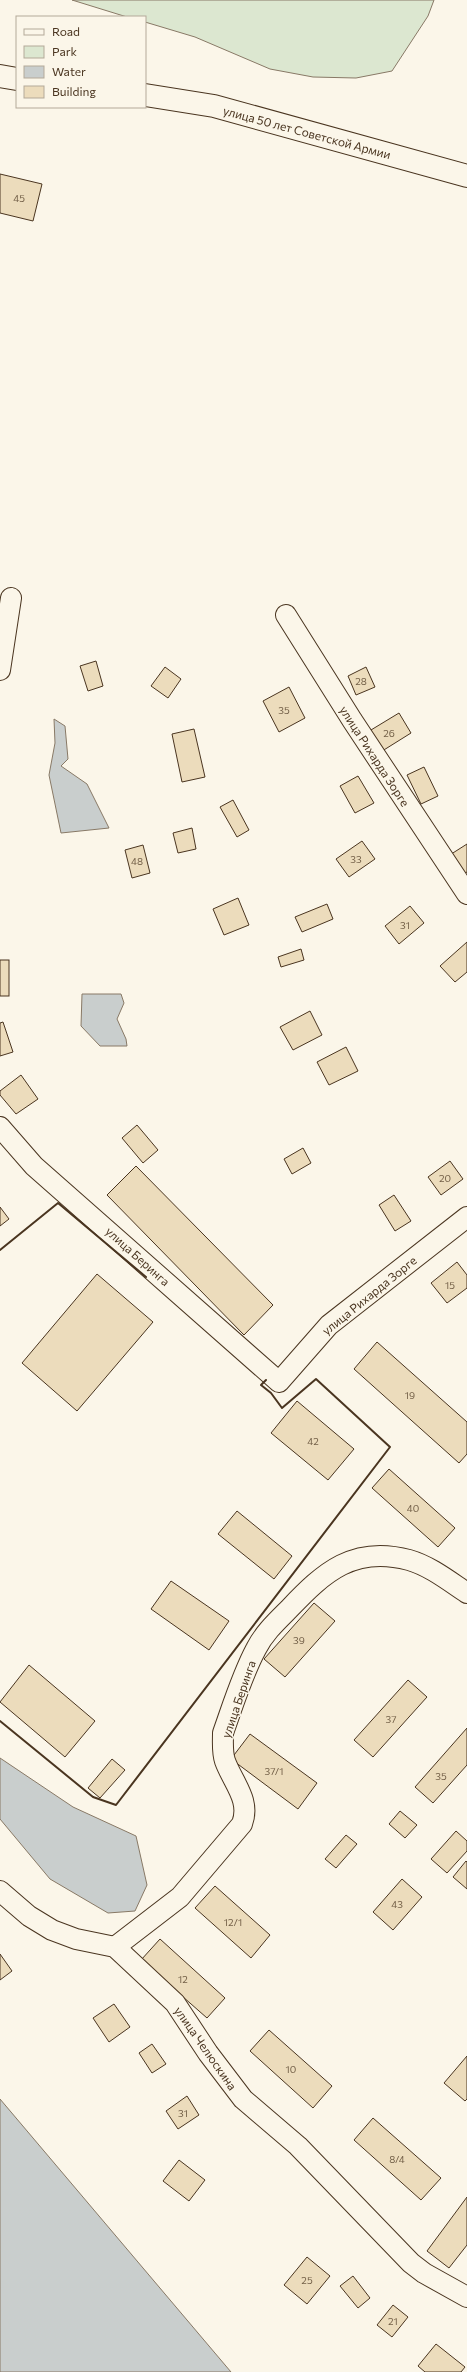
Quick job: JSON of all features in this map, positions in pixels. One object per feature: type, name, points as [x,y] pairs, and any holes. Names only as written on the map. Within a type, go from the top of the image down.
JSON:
[{"type":"main road","points":[[0,76],[16,79]]},
{"type":"main road","name":"улица 50 лет Советской Армии","points":[[146,95],[214,106],[467,176]]},
{"type":"street","points":[[0,670],[11,598]]},
{"type":"street","name":"улица Рихарда Зорге","points":[[286,615],[352,720],[467,894]]},
{"type":"street","name":"улица Беринга","points":[[0,1127],[34,1166],[279,1382]]},
{"type":"street","name":"улица Рихарда Зорге","points":[[279,1382],[330,1325],[467,1217]]},
{"type":"street","name":"улица Беринга","points":[[115,1947],[180,1896],[242,1824],[246,1814],[246,1804],[225,1761],[222,1748],[223,1733],[256,1648],[269,1630],[315,1581],[331,1570],[358,1558],[382,1556],[409,1560],[427,1567],[467,1593]]},
{"type":"street","points":[[0,1891],[29,1916],[52,1930],[76,1939],[115,1947]]},
{"type":"street","name":"улица Челюскина","points":[[115,1947],[174,2003],[216,2065],[243,2099],[298,2146],[411,2263],[424,2273],[467,2297]]},
{"type":"green space","points":[[72,0],[434,0],[428,16],[392,71],[356,78],[313,77],[270,69],[195,37],[146,22],[146,16],[124,16]]},
{"type":"water","points":[[54,719],[65,726],[68,759],[61,766],[87,784],[109,828],[61,833],[49,775],[55,743]]},
{"type":"water","points":[[82,994],[121,994],[124,1003],[117,1019],[126,1039],[127,1046],[100,1046],[81,1026]]},
{"type":"water","points":[[0,1758],[73,1807],[136,1836],[147,1885],[135,1911],[108,1913],[50,1879],[0,1819]]},
{"type":"water","points":[[0,2099],[231,2372],[0,2372]]},
{"type":"building","points":[[0,174],[42,184],[33,221],[0,213]]},
{"type":"building","points":[[96,661],[103,686],[88,691],[80,666]]},
{"type":"building","points":[[165,667],[181,679],[168,698],[151,686]]},
{"type":"building","points":[[366,667],[375,687],[356,695],[348,676]]},
{"type":"building","points":[[289,687],[305,718],[279,732],[263,701]]},
{"type":"building","points":[[399,713],[411,733],[379,753],[366,733]]},
{"type":"building","points":[[194,729],[205,777],[182,782],[172,734]]},
{"type":"building","points":[[424,767],[438,796],[421,804],[407,775]]},
{"type":"building","points":[[358,776],[374,803],[355,813],[340,786]]},
{"type":"building","points":[[233,800],[249,830],[237,837],[220,807]]},
{"type":"building","points":[[192,828],[196,849],[178,853],[173,833]]},
{"type":"building","points":[[362,841],[375,859],[349,877],[336,859]]},
{"type":"building","points":[[467,844],[467,872],[458,878],[445,858]]},
{"type":"building","points":[[143,845],[150,873],[132,878],[125,850]]},
{"type":"building","points":[[238,898],[249,925],[224,935],[213,909]]},
{"type":"building","points":[[327,904],[333,919],[302,932],[295,917]]},
{"type":"building","points":[[410,906],[424,923],[399,944],[385,926]]},
{"type":"building","points":[[467,942],[467,972],[455,982],[440,966]]},
{"type":"building","points":[[301,949],[304,960],[281,967],[278,957]]},
{"type":"building","points":[[0,960],[9,960],[9,996],[0,996]]},
{"type":"building","points":[[310,1011],[322,1035],[293,1050],[280,1027]]},
{"type":"building","points":[[3,1022],[13,1052],[0,1056],[0,1023]]},
{"type":"building","points":[[346,1047],[358,1071],[329,1085],[317,1062]]},
{"type":"building","points":[[21,1075],[38,1099],[16,1114],[0,1095],[0,1091]]},
{"type":"building","points":[[137,1125],[158,1150],[143,1163],[122,1138]]},
{"type":"building","points":[[303,1148],[311,1163],[292,1174],[284,1159]]},
{"type":"building","points":[[450,1161],[463,1179],[441,1195],[428,1177]]},
{"type":"building","points":[[136,1166],[273,1305],[244,1335],[107,1195]]},
{"type":"building","points":[[394,1195],[411,1221],[395,1231],[379,1205]]},
{"type":"building","points":[[0,1207],[9,1219],[0,1226]]},
{"type":"building","points":[[457,1262],[467,1275],[467,1288],[447,1303],[431,1283]]},
{"type":"building","points":[[97,1274],[153,1322],[77,1411],[22,1363]]},
{"type":"building","points":[[377,1342],[467,1422],[467,1454],[459,1463],[354,1369]]},
{"type":"building","points":[[297,1401],[354,1449],[328,1480],[271,1433]]},
{"type":"building","points":[[389,1469],[455,1528],[438,1547],[372,1488]]},
{"type":"building","points":[[237,1511],[292,1556],[274,1579],[218,1534]]},
{"type":"building","points":[[171,1581],[229,1621],[209,1650],[151,1609]]},
{"type":"building","points":[[314,1603],[335,1621],[285,1677],[264,1659]]},
{"type":"building","points":[[29,1665],[95,1721],[65,1757],[0,1702]]},
{"type":"building","points":[[408,1680],[427,1697],[373,1757],[354,1740]]},
{"type":"building","points":[[467,1728],[467,1765],[433,1803],[415,1787]]},
{"type":"building","points":[[250,1734],[317,1783],[298,1809],[231,1759]]},
{"type":"building","points":[[112,1759],[125,1770],[100,1798],[88,1788]]},
{"type":"building","points":[[400,1811],[417,1825],[405,1838],[389,1824]]},
{"type":"building","points":[[456,1831],[467,1841],[467,1851],[447,1873],[431,1859]]},
{"type":"building","points":[[346,1835],[357,1844],[336,1868],[325,1859]]},
{"type":"building","points":[[466,1861],[467,1862],[467,1889],[453,1877]]},
{"type":"building","points":[[402,1879],[422,1897],[393,1930],[373,1912]]},
{"type":"building","points":[[215,1886],[270,1935],[251,1958],[195,1908]]},
{"type":"building","points":[[160,1939],[225,1998],[207,2018],[141,1960]]},
{"type":"building","points":[[0,1954],[12,1971],[0,1980]]},
{"type":"building","points":[[114,2004],[130,2027],[109,2042],[93,2018]]},
{"type":"building","points":[[269,2030],[332,2086],[313,2108],[250,2051]]},
{"type":"building","points":[[152,2044],[166,2064],[152,2073],[139,2053]]},
{"type":"building","points":[[467,2056],[467,2099],[465,2101],[444,2083]]},
{"type":"building","points":[[187,2096],[199,2115],[178,2129],[166,2111]]},
{"type":"building","points":[[373,2118],[441,2178],[421,2200],[354,2140]]},
{"type":"building","points":[[179,2160],[205,2180],[189,2201],[163,2181]]},
{"type":"building","points":[[467,2197],[467,2245],[449,2268],[427,2251]]},
{"type":"building","points":[[307,2257],[330,2276],[307,2304],[284,2285]]},
{"type":"building","points":[[353,2276],[370,2298],[358,2308],[340,2286]]},
{"type":"building","points":[[393,2305],[408,2317],[392,2337],[377,2325]]},
{"type":"building","points":[[436,2344],[465,2367],[461,2372],[425,2372],[418,2366]]},
{"type":"wall","points":[[0,1250],[58,1203],[146,1277]]},
{"type":"wall","points":[[0,1721],[93,1797],[116,1805],[390,1447],[316,1379],[282,1408],[271,1393],[261,1385],[266,1380]]}]
